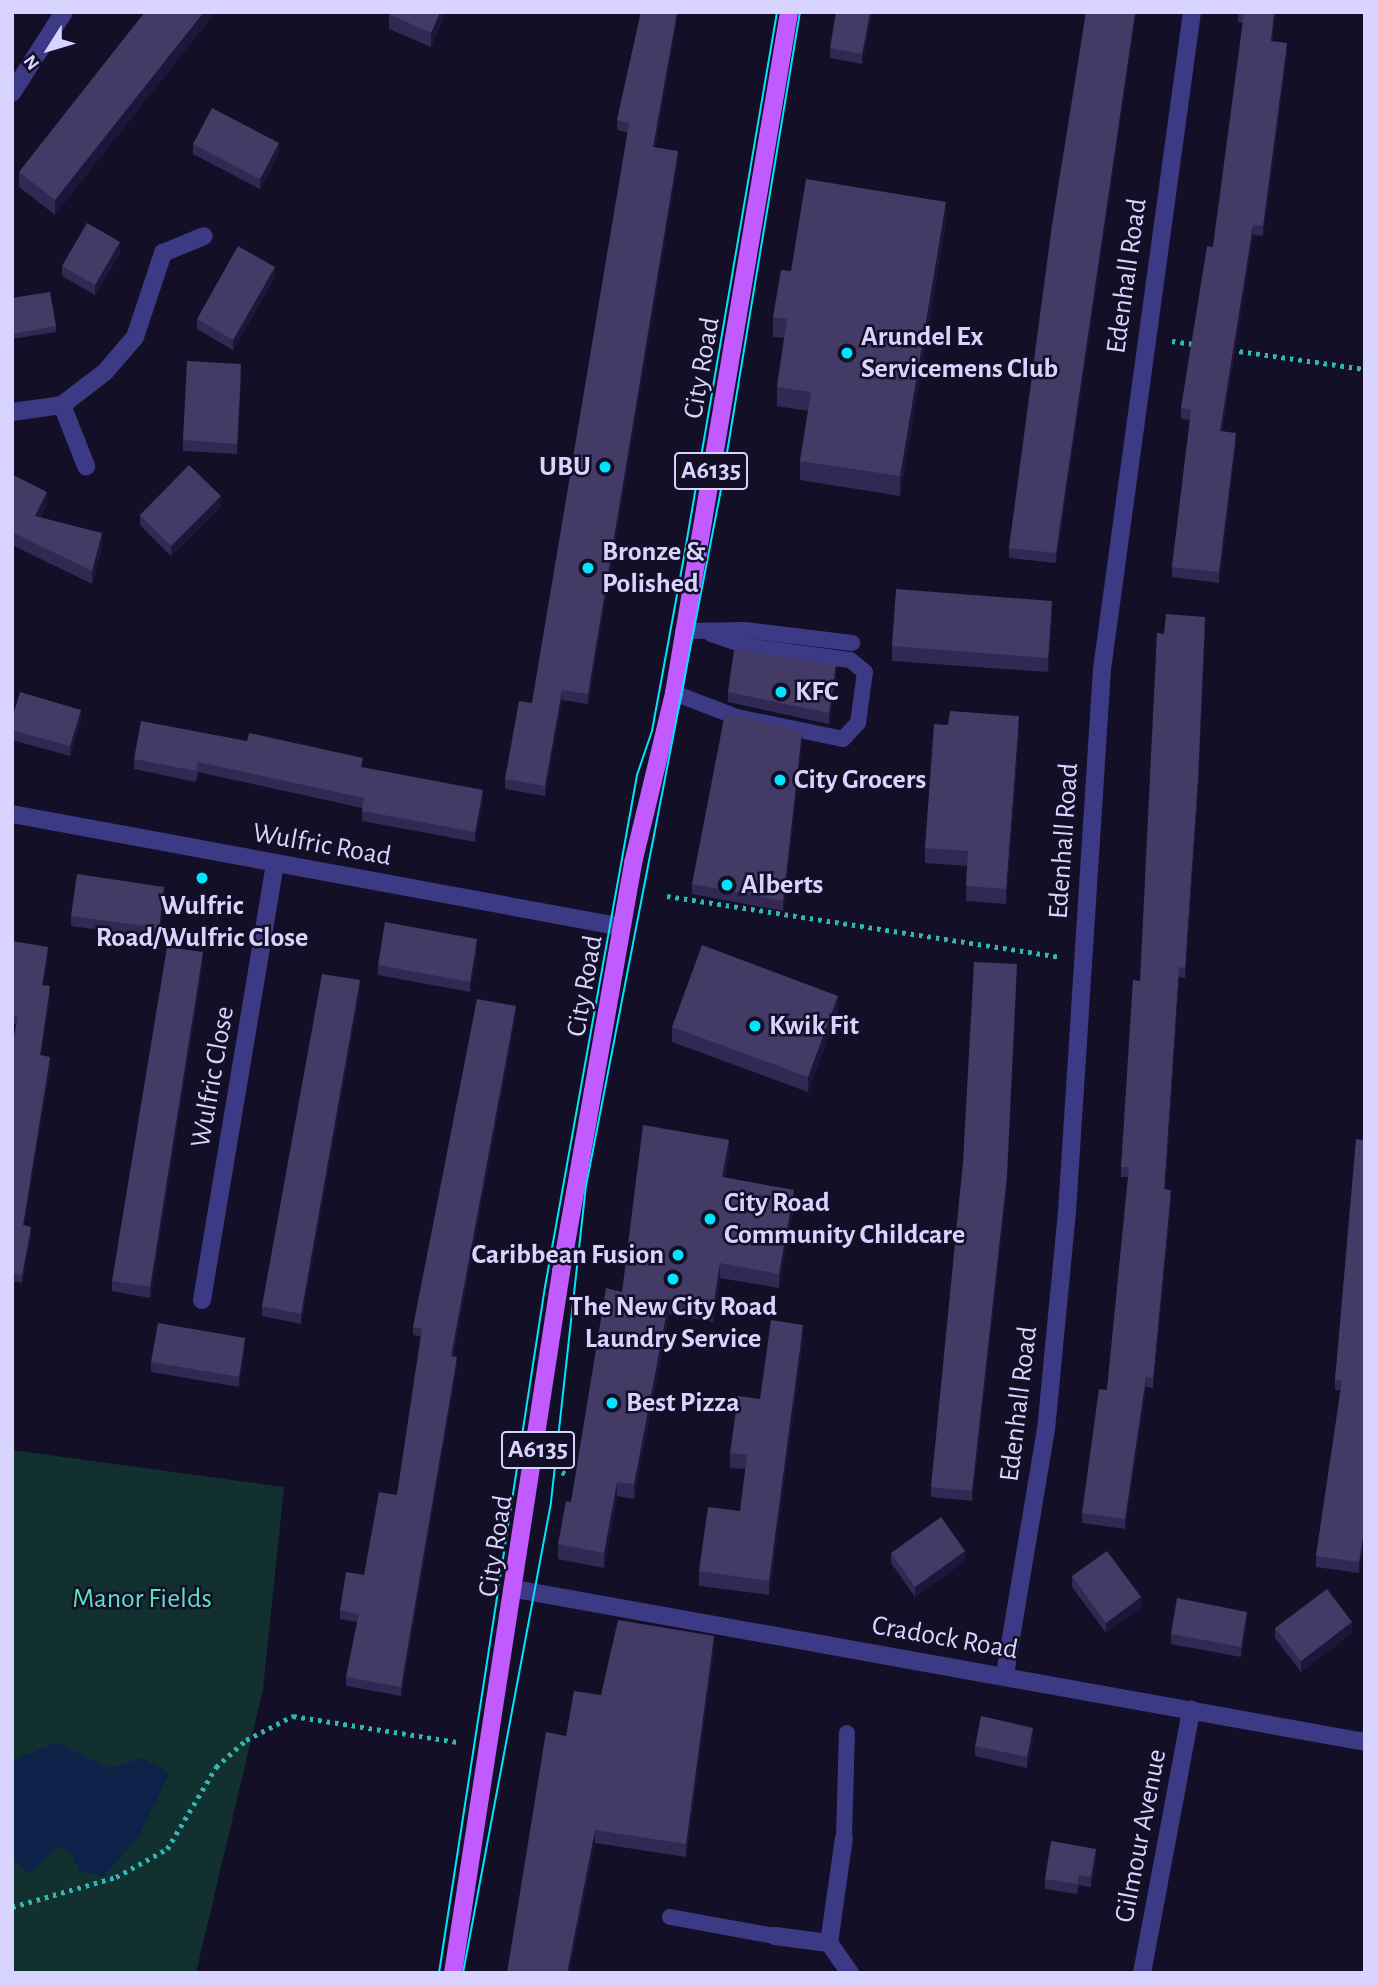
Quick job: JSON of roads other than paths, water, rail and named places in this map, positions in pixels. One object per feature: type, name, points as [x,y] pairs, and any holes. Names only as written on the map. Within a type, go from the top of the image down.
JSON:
[{"type":"main road","name":"City Road","points":[[453,1973],[515,1589],[561,1272],[622,927],[674,693],[789,12]]},
{"type":"street","points":[[12,93],[64,12]]},
{"type":"street","name":"Edenhall Road","points":[[1005,1674],[1046,1430],[1067,1212],[1080,961],[1102,669],[1144,337],[1192,12]]},
{"type":"street","points":[[12,412],[62,405],[105,372],[135,337],[163,253],[204,236]]},
{"type":"street","points":[[62,405],[86,467]]},
{"type":"street","name":"Wulfric Road","points":[[12,814],[622,927]]},
{"type":"street","name":"Wulfric Close","points":[[202,1300],[275,864]]},
{"type":"street","name":"Cradock Road","points":[[515,1589],[1005,1674],[1365,1742]]},
{"type":"street","name":"Gilmour Avenue","points":[[1142,1973],[1191,1710]]},
{"type":"street","points":[[844,1838],[830,1943],[850,1973]]},
{"type":"street","points":[[775,1936],[830,1943]]},
{"type":"lane","points":[[711,635],[745,630],[852,643]]},
{"type":"lane","points":[[674,693],[737,717],[843,739],[858,723],[865,673],[850,660],[746,646],[711,635],[683,631]]},
{"type":"lane","points":[[844,1838],[847,1733]]},
{"type":"lane","points":[[670,1917],[775,1936]]},
{"type":"water","points":[[57,1742],[109,1768],[142,1758],[170,1773],[139,1836],[104,1876],[79,1871],[72,1853],[59,1846],[30,1874],[12,1858],[12,1761]]},
{"type":"tram line","points":[[439,1973],[545,1287],[637,775],[652,731],[685,551],[777,12]]},
{"type":"tram line","points":[[463,1973],[551,1502],[586,1186],[720,495],[800,12]]},
{"type":"place","name":"Arundel Ex Servicemens Club","points":[[847,353]]},
{"type":"place","name":"UBU","points":[[605,467]]},
{"type":"place","name":"Bronze & Polished","points":[[588,568]]},
{"type":"place","name":"KFC","points":[[781,692]]},
{"type":"place","name":"City Grocers","points":[[780,780]]},
{"type":"place","name":"Wulfric Road/Wulfric Close","points":[[202,878]]},
{"type":"place","name":"Alberts","points":[[727,885]]},
{"type":"place","name":"Kwik Fit","points":[[755,1026]]},
{"type":"place","name":"City Road Community Childcare","points":[[710,1219]]},
{"type":"place","name":"Caribbean Fusion","points":[[678,1255]]},
{"type":"place","name":"The New City Road Laundry Service","points":[[673,1279]]},
{"type":"place","name":"Best Pizza","points":[[612,1403]]},
{"type":"park label","name":"Manor Fields","points":[[142,1599]]}]
